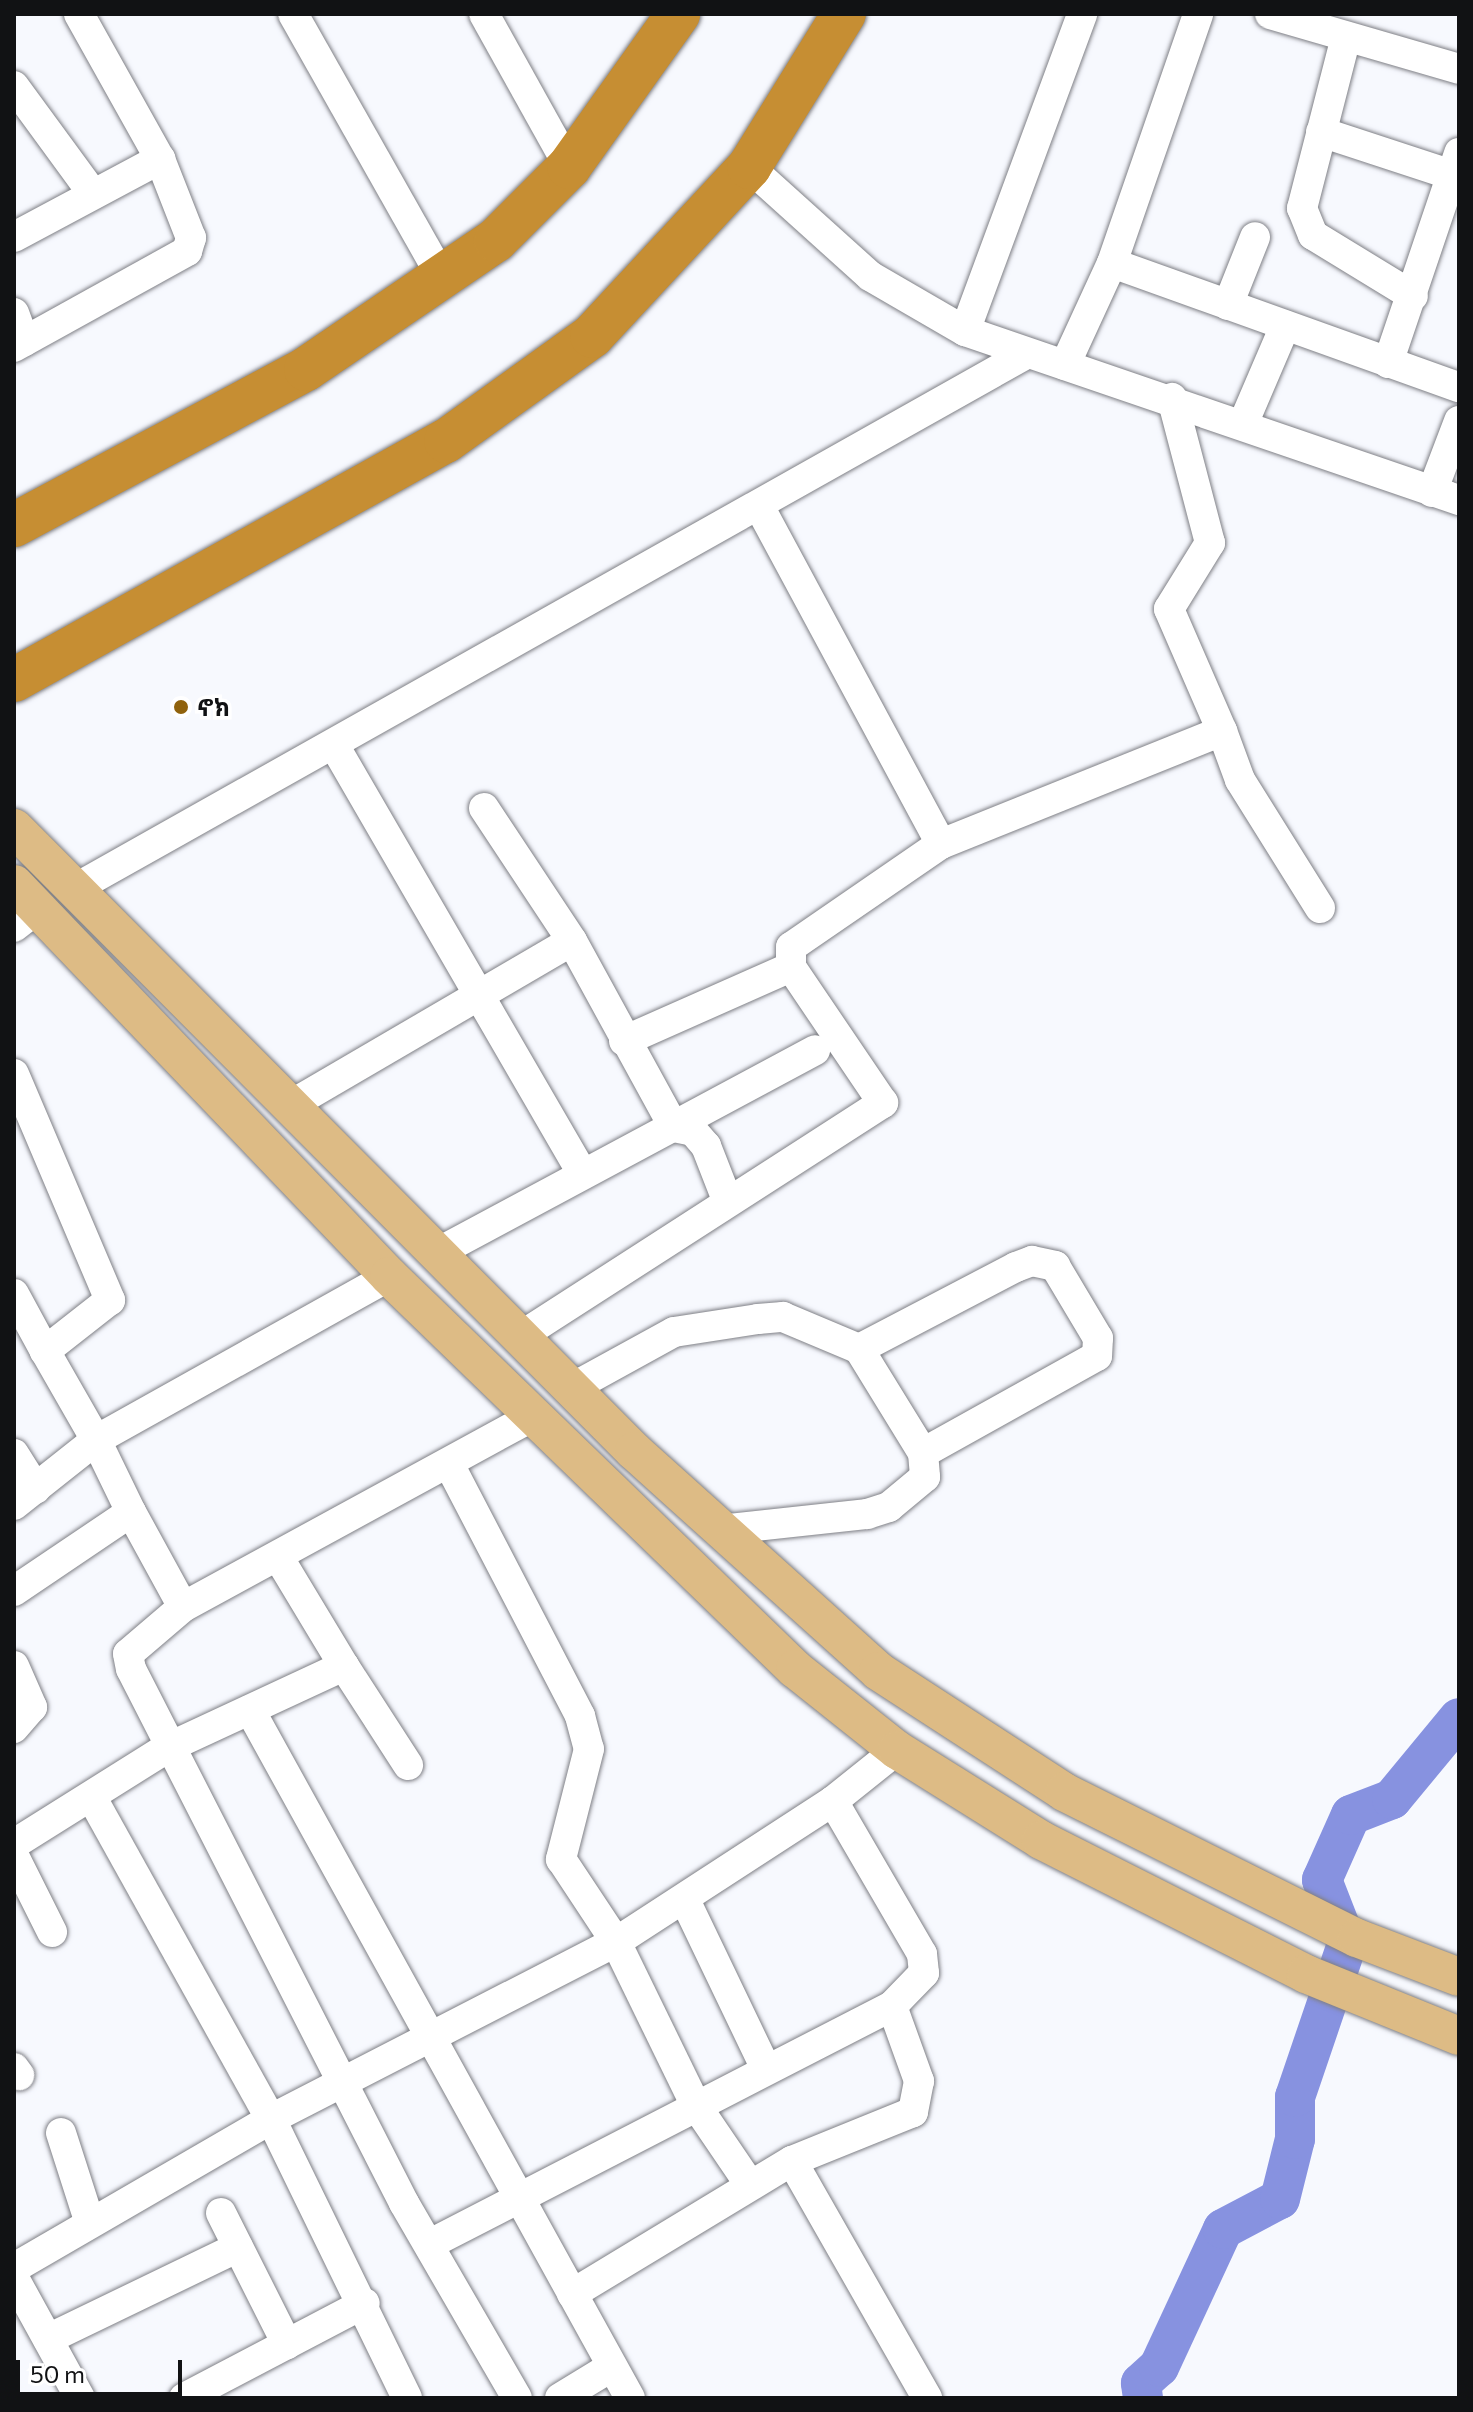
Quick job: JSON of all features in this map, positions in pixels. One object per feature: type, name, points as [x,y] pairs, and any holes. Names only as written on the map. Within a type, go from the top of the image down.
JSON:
[{"type":"highway","points":[[14,525],[306,369],[443,279],[569,167],[678,14]]},
{"type":"highway","points":[[14,680],[446,441],[592,336],[749,167],[844,14]]},
{"type":"main road","points":[[14,828],[572,1388],[719,1530],[878,1671],[1064,1792],[1357,1938],[1459,1977]]},
{"type":"main road","points":[[22,907],[532,1417],[795,1669],[897,1750],[1041,1840],[1306,1974],[1459,2036]]},
{"type":"main road","points":[[434,1320],[469,1287]]},
{"type":"main road","points":[[1041,1840],[1064,1792]]},
{"type":"street","points":[[17,334],[187,251],[191,223],[160,159],[79,14]]},
{"type":"street","points":[[293,14],[443,279]]},
{"type":"street","points":[[484,14],[569,167]]},
{"type":"street","points":[[965,331],[1082,14]]},
{"type":"street","points":[[1065,365],[1112,263],[1198,14]]},
{"type":"street","points":[[1278,15],[1459,69]]},
{"type":"street","points":[[1346,37],[1302,208],[1313,235],[1413,296]]},
{"type":"street","points":[[16,95],[93,194]]},
{"type":"street","points":[[1321,132],[1456,164],[1388,363]]},
{"type":"street","points":[[14,237],[160,159]]},
{"type":"street","points":[[749,167],[870,276],[965,331],[1026,354],[1172,398],[1446,496],[1459,421]]},
{"type":"street","points":[[1228,305],[1255,237]]},
{"type":"street","points":[[1112,263],[1459,387]]},
{"type":"street","points":[[1243,424],[1285,326]]},
{"type":"street","points":[[76,888],[1026,354]]},
{"type":"street","points":[[1172,398],[1210,543],[1169,609],[1240,780],[1320,908]]},
{"type":"street","points":[[759,506],[941,844]]},
{"type":"street","points":[[521,1336],[727,1200],[881,1109],[875,1087],[791,967],[799,936],[935,855],[941,844],[1222,731]]},
{"type":"street","points":[[334,745],[475,998],[513,1046],[582,1172]]},
{"type":"street","points":[[484,808],[572,941],[624,1041],[674,1127],[693,1131],[706,1146],[727,1200]]},
{"type":"street","points":[[291,1105],[572,941]]},
{"type":"street","points":[[624,1041],[791,967]]},
{"type":"street","points":[[437,1253],[582,1172],[674,1127],[815,1050]]},
{"type":"street","points":[[14,1074],[109,1286],[104,1311],[45,1351]]},
{"type":"street","points":[[859,1349],[1016,1267],[1032,1261],[1055,1266],[1098,1338],[1097,1356],[923,1453]]},
{"type":"street","points":[[14,1454],[25,1497],[96,1440],[389,1276]]},
{"type":"street","points":[[14,1294],[96,1440],[183,1607]]},
{"type":"street","points":[[572,1388],[674,1332],[758,1319],[783,1317],[859,1349],[923,1453],[925,1477],[889,1507],[719,1530]]},
{"type":"street","points":[[517,2398],[430,2244],[345,2078],[167,1748],[128,1654],[183,1607],[280,1560],[532,1417]]},
{"type":"street","points":[[449,1464],[580,1716],[589,1749],[561,1859],[616,1942],[695,2104],[750,2185]]},
{"type":"street","points":[[14,1591],[131,1512]]},
{"type":"street","points":[[280,1560],[408,1765]]},
{"type":"street","points":[[14,1666],[32,1707],[14,1728]]},
{"type":"street","points":[[14,1844],[92,1798],[167,1748],[344,1666]]},
{"type":"street","points":[[250,1710],[434,2032],[630,2398]]},
{"type":"street","points":[[14,2268],[89,2220],[345,2078],[616,1942],[833,1801],[897,1750]]},
{"type":"street","points":[[92,1798],[271,2119],[365,2303],[407,2398]]},
{"type":"street","points":[[430,2244],[765,2067],[892,2006],[925,1963],[833,1801]]},
{"type":"street","points":[[14,1856],[52,1932]]},
{"type":"street","points":[[685,1900],[765,2067]]},
{"type":"street","points":[[572,2294],[792,2161],[913,2112],[919,2081],[892,2006]]},
{"type":"street","points":[[61,2133],[89,2220]]},
{"type":"street","points":[[792,2161],[927,2398]]},
{"type":"street","points":[[221,2213],[287,2344]]},
{"type":"street","points":[[48,2339],[238,2247]]},
{"type":"street","points":[[14,2278],[80,2398]]},
{"type":"street","points":[[198,2395],[365,2303]]},
{"type":"street","points":[[560,2398],[611,2367]]},
{"type":"waterway","points":[[1143,2398],[1141,2383],[1159,2367],[1223,2229],[1280,2199],[1295,2139],[1295,2097],[1347,1944],[1322,1880],[1351,1815],[1392,1799],[1459,1718]]},
{"type":"place","name":"ኖክ","points":[[181,707]]}]
